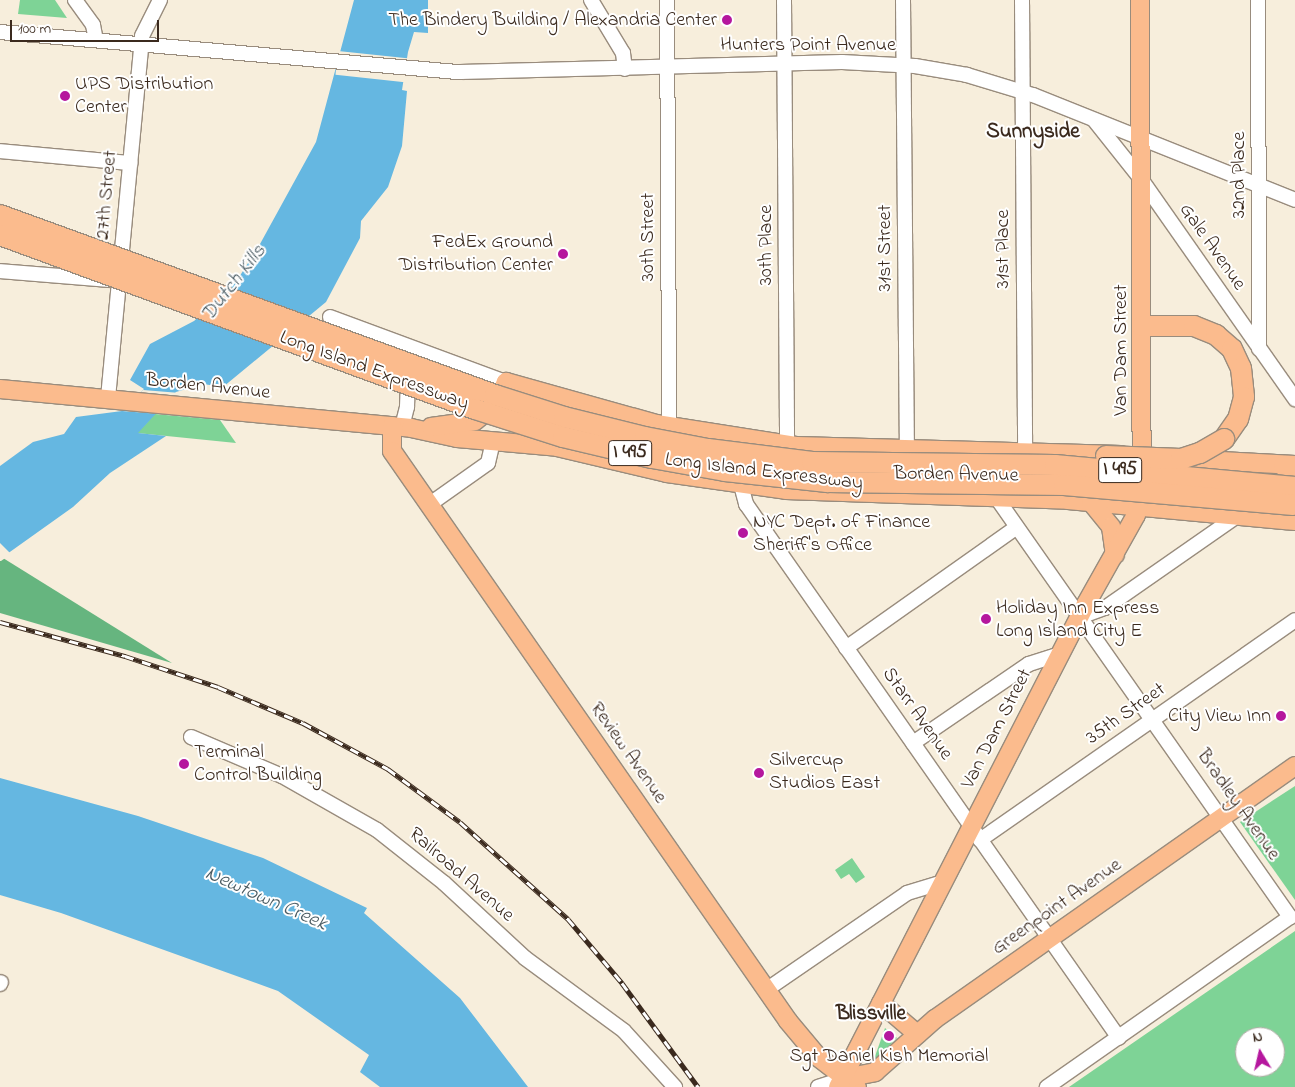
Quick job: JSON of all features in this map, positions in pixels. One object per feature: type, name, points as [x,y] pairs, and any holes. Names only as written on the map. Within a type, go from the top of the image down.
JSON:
[{"type":"highway","name":"Long Island Expressway","points":[[0,215],[488,392],[602,427],[686,445],[774,458],[944,466],[1055,465],[1295,505]]},
{"type":"highway","name":"Long Island Expressway","points":[[0,235],[475,409],[563,437],[652,458],[725,471],[827,482],[1064,484],[1295,505]]},
{"type":"highway","points":[[944,466],[1048,453],[1181,458],[1200,453],[1224,439],[1238,419],[1244,397],[1243,376],[1235,354],[1222,339],[1202,328],[1182,324],[1142,326]]},
{"type":"main road","name":"Van Dam Street","points":[[846,1084],[880,1003],[942,882],[976,833],[1060,654],[1115,555],[1139,506],[1142,456],[1140,0]]},
{"type":"main road","name":"Borden Avenue","points":[[402,427],[471,423],[491,410],[500,399],[506,382],[597,410],[669,427],[787,445],[907,450],[1025,450],[1291,466]]},
{"type":"main road","name":"Borden Avenue","points":[[0,389],[402,427],[456,438],[540,445],[667,473],[786,490],[907,496],[1025,498],[1139,506],[1237,516],[1295,505]]},
{"type":"main road","points":[[493,441],[500,399]]},
{"type":"main road","points":[[500,399],[506,429],[540,445]]},
{"type":"main road","name":"Review Avenue","points":[[402,427],[391,448],[766,990],[802,1040],[846,1084]]},
{"type":"main road","points":[[1091,502],[1111,527],[1115,555]]},
{"type":"main road","name":"Greenpoint Avenue","points":[[846,1084],[875,1072],[917,1034],[1049,938],[1295,766]]},
{"type":"main road","points":[[880,1003],[917,1034]]},
{"type":"street","points":[[75,0],[93,25],[96,40]]},
{"type":"street","name":"27th Street","points":[[108,398],[140,44],[144,29],[160,0]]},
{"type":"street","points":[[591,0],[623,53],[625,69]]},
{"type":"street","name":"30th Street","points":[[667,0],[669,427],[667,473]]},
{"type":"street","name":"30th Place","points":[[784,0],[786,490]]},
{"type":"street","name":"31st Street","points":[[903,0],[907,496]]},
{"type":"street","name":"31st Place","points":[[1022,0],[1025,498]]},
{"type":"street","name":"32nd Place","points":[[1258,0],[1259,349]]},
{"type":"street","name":"Hunters Point Avenue","points":[[0,32],[418,70],[504,73],[856,61],[904,64],[967,75],[1022,91],[1295,200]]},
{"type":"street","name":"Gale Avenue","points":[[1094,120],[1141,179],[1295,399]]},
{"type":"street","points":[[0,151],[130,163]]},
{"type":"street","points":[[0,271],[119,282]]},
{"type":"street","name":"Borden Avenue","points":[[330,317],[506,382]]},
{"type":"street","name":"Review Avenue","points":[[402,427],[407,408],[410,348]]},
{"type":"street","points":[[430,504],[488,463],[493,441]]},
{"type":"street","name":"Starr Avenue","points":[[741,485],[746,504],[1119,1038]]},
{"type":"street","name":"Bradley Avenue","points":[[996,497],[1290,916],[1119,1038]]},
{"type":"street","points":[[1080,617],[1105,608],[1237,516]]},
{"type":"street","points":[[846,648],[1017,527]]},
{"type":"street","name":"35th Street","points":[[976,833],[1154,720],[1295,620]]},
{"type":"street","points":[[913,744],[1029,664],[1060,654]]},
{"type":"street","name":"Railroad Avenue","points":[[191,737],[290,780],[384,835],[444,883],[526,958],[624,1031],[675,1087]]},
{"type":"street","points":[[766,990],[907,893],[942,882]]},
{"type":"street","points":[[1047,1087],[1119,1038]]},
{"type":"street","name":"Greenpoint Avenue","points":[[818,1087],[846,1084]]},
{"type":"green space","points":[[20,0],[55,0],[67,18],[18,14]]},
{"type":"green space","points":[[155,414],[220,420],[236,443],[137,433]]},
{"type":"green space","points":[[3,558],[172,663],[0,613],[0,560]]},
{"type":"green space","points":[[1295,786],[1295,900],[1240,822]]},
{"type":"green space","points":[[852,858],[865,877],[856,883],[849,874],[841,879],[835,870]]},
{"type":"green space","points":[[1295,931],[1295,1087],[1069,1087]]},
{"type":"green space","points":[[885,1028],[897,1038],[873,1062]]},
{"type":"water","points":[[354,0],[428,0],[428,33],[414,32],[408,52],[402,90],[407,91],[402,146],[388,187],[361,221],[360,238],[326,302],[223,387],[203,384],[176,392],[138,433],[166,436],[110,473],[73,507],[0,559],[0,466],[33,442],[64,434],[76,417],[122,411],[144,389],[130,380],[150,344],[194,321],[236,282],[260,244],[316,142]]},
{"type":"water","name":"Newtown Creek","points":[[0,778],[138,816],[263,858],[367,908],[364,913],[460,998],[528,1087],[380,1087],[360,1072],[369,1055],[278,991],[61,913],[0,895]]},
{"type":"pier","points":[[338,51],[410,59],[407,82],[335,75]]},
{"type":"pier","points":[[143,390],[180,393],[159,414],[122,411]]},
{"type":"pier","points":[[0,543],[11,554],[1,561],[0,561]]},
{"type":"railway","points":[[0,622],[125,656],[218,687],[303,723],[388,769],[460,822],[568,919],[622,983],[698,1087]]},
{"type":"place","name":"The Bindery Building / Alexandria Center","points":[[727,20]]},
{"type":"place","name":"UPS Distribution Center","points":[[65,96]]},
{"type":"place","name":"FedEx Ground Distribution Center","points":[[563,254]]},
{"type":"place","name":"NYC Dept. of Finance Sheriff's Office","points":[[743,533]]},
{"type":"place","name":"Holiday Inn Express Long Island City E","points":[[986,619]]},
{"type":"place","name":"City View Inn","points":[[1281,716]]},
{"type":"place","name":"Terminal Control Building","points":[[184,764]]},
{"type":"place","name":"Silvercup Studios East","points":[[759,773]]},
{"type":"place","name":"Sgt Daniel Kish Memorial","points":[[889,1036]]},
{"type":"district","name":"Sunnyside","points":[[1033,132]]},
{"type":"district","name":"Blissville","points":[[871,1014]]},
{"type":"water label","name":"Dutch Kills","points":[[234,283]]}]
